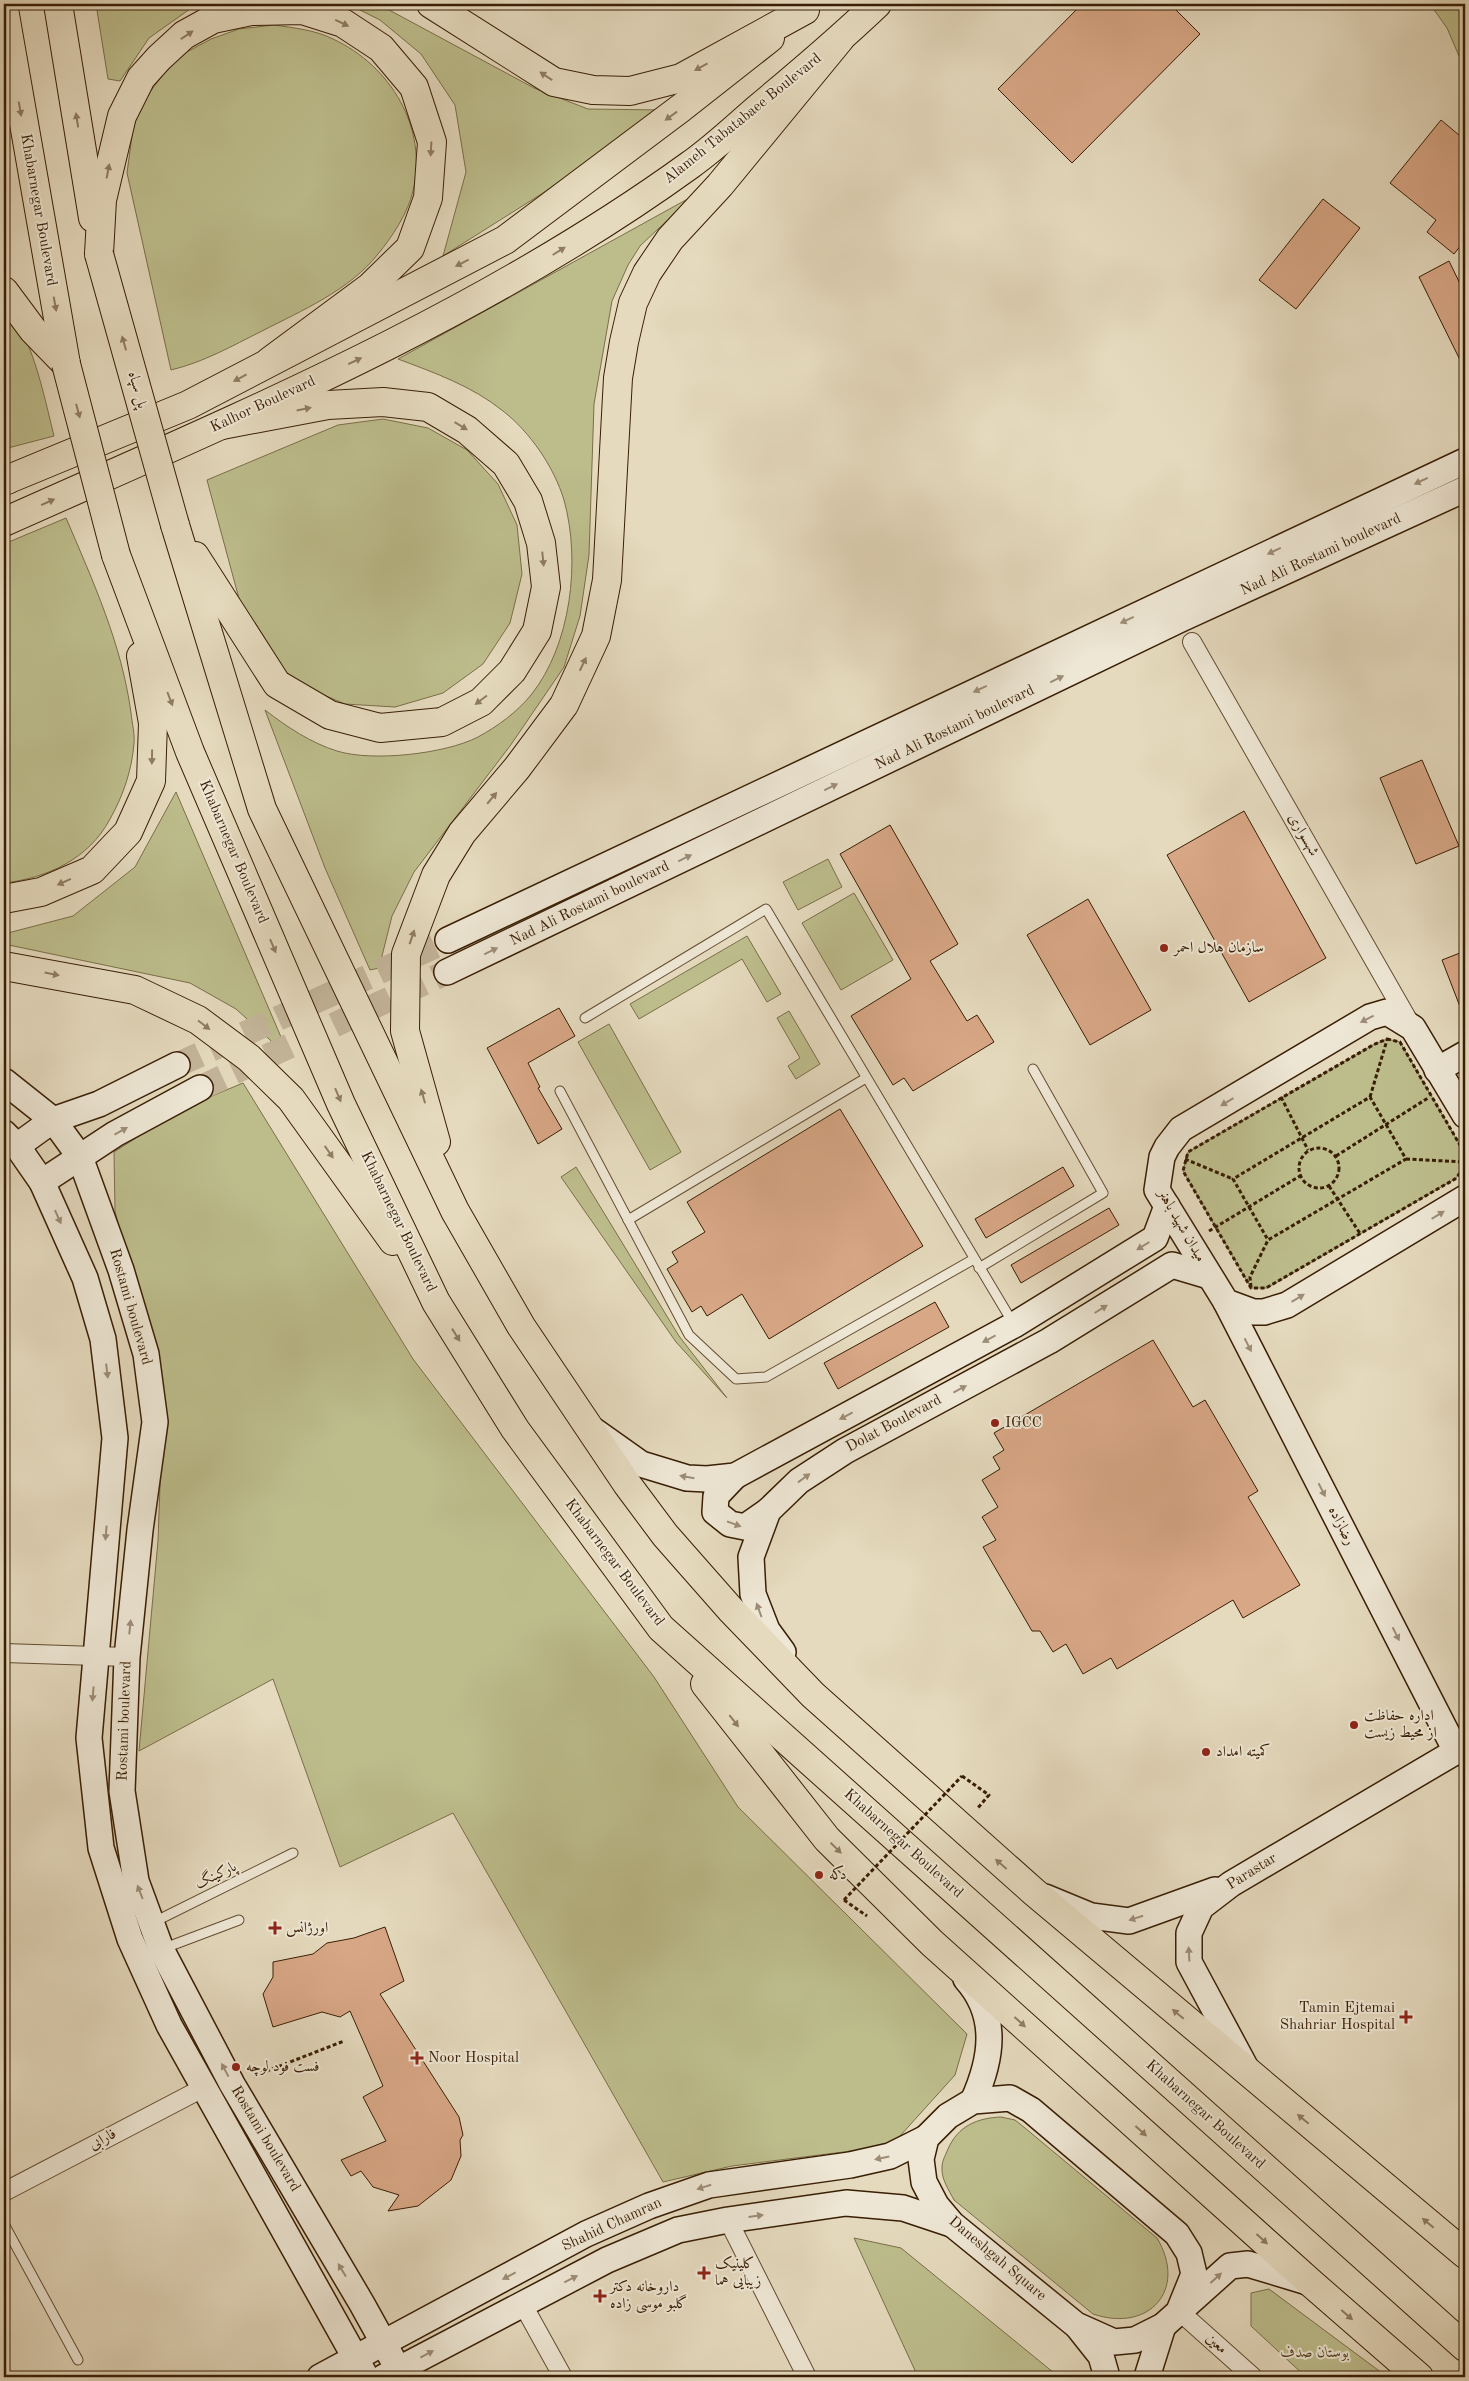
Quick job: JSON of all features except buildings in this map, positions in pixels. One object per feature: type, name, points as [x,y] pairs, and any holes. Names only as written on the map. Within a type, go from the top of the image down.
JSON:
[{"type":"main road","points":[[58,4],[99,254]]},
{"type":"main road","points":[[431,4],[554,82],[594,90],[630,91],[681,78],[809,7]]},
{"type":"main road","points":[[455,1211],[405,1031],[406,954],[436,875],[462,833],[517,768],[564,705],[596,636],[608,580],[620,369],[633,303],[648,273],[670,239],[720,185],[840,39],[877,4]]},
{"type":"main road","points":[[5,480],[188,405],[505,240],[681,108],[809,7]]},
{"type":"main road","points":[[99,254],[102,200],[122,116],[141,78],[159,58],[184,36],[213,19],[251,11],[302,10],[343,22],[381,48],[414,88],[432,142],[428,198],[410,248],[370,287],[270,361]]},
{"type":"main road","name":"Khabarnegar Boulevard","points":[[5,18],[66,364]]},
{"type":"main road","name":"Alameh Tabatabaee Boulevard","points":[[517,277],[625,210],[693,164],[840,39]]},
{"type":"main road","name":"پل سپاه","points":[[99,254],[175,525]]},
{"type":"main road","name":"Kalhor Boulevard","points":[[4,522],[222,425],[387,346],[517,277]]},
{"type":"main road","points":[[4,290],[33,330],[66,364],[139,646],[153,724],[151,781],[128,832],[92,870],[41,892],[4,900]]},
{"type":"main road","points":[[175,525],[277,684],[330,715],[380,728],[442,722],[481,702],[512,671],[537,631],[546,587],[541,543],[528,501],[506,464],[467,430],[428,407],[383,402],[328,405],[222,425]]},
{"type":"main road","name":"Nad Ali Rostami boulevard","points":[[448,940],[1465,460]]},
{"type":"main road","name":"Nad Ali Rostami boulevard","points":[[447,972],[1181,619],[1465,489]]},
{"type":"main road","points":[[175,525],[262,809],[455,1211],[521,1326],[588,1426],[665,1534],[731,1610],[813,1695],[1034,1892],[1465,2254]]},
{"type":"main road","name":"Khabarnegar Boulevard","points":[[116,555],[190,752],[341,1104],[436,1302],[515,1429],[661,1628],[1465,2347]]},
{"type":"main road","points":[[4,966],[135,990],[198,1020],[249,1058],[292,1099],[436,1302]]},
{"type":"main road","points":[[1387,1012],[1413,1028],[1450,1093]]},
{"type":"main road","name":"میدان شهید باهنر","points":[[1226,1302],[1157,1190],[1174,1158],[1167,1147],[1181,1129],[1275,1087],[1370,1017],[1387,1012]]},
{"type":"main road","points":[[1450,1093],[1465,1054]]},
{"type":"main road","points":[[10,1140],[53,1120],[99,1104],[177,1065]]},
{"type":"main road","name":"Rostami boulevard","points":[[4,1081],[53,1120],[80,1157],[121,1270],[146,1354],[155,1422],[140,1530],[127,1657],[122,1791],[136,1881],[161,1949],[232,2084],[384,2343],[391,2373]]},
{"type":"main road","points":[[42,1182],[115,1134],[200,1088]]},
{"type":"main road","name":"Rostami boulevard","points":[[10,1140],[42,1182],[85,1278],[104,1339],[115,1438],[89,1738],[101,1848],[130,1939],[169,2025],[361,2368]]},
{"type":"main road","points":[[1226,1302],[1252,1300],[1264,1312],[1287,1305],[1366,1244],[1465,1198]]},
{"type":"main road","name":"Dolat Boulevard","points":[[588,1426],[641,1464],[687,1478],[707,1479],[735,1476],[1014,1325],[1155,1238],[1167,1206]]},
{"type":"main road","name":"Dolat Boulevard","points":[[813,1695],[767,1630],[753,1594],[751,1557],[768,1511],[799,1481],[844,1451],[1049,1341],[1172,1265],[1209,1276]]},
{"type":"main road","name":"رضازاده","points":[[1226,1302],[1462,1754]]},
{"type":"main road","points":[[735,1476],[716,1496],[715,1512],[730,1524],[744,1527],[768,1511]]},
{"type":"main road","points":[[661,1628],[827,1839],[932,1942],[1311,2283],[1419,2377]]},
{"type":"main road","name":"Parastar","points":[[1250,2075],[1190,1962],[1189,1932],[1201,1907],[1231,1884],[1462,1754]]},
{"type":"main road","points":[[1034,1892],[1092,1916],[1129,1921],[1231,1884]]},
{"type":"main road","points":[[932,1942],[977,1991],[988,2018],[989,2056],[973,2100]]},
{"type":"main road","points":[[926,2138],[948,2116],[973,2100],[1010,2098],[1031,2110],[1177,2234],[1189,2253],[1194,2274],[1171,2318],[1147,2377]]},
{"type":"main road","name":"Daneshgah Square","points":[[926,2138],[921,2159],[924,2182],[936,2205],[952,2224],[1076,2325],[1114,2342],[1135,2340],[1171,2318],[1230,2266],[1248,2264],[1311,2283]]},
{"type":"main road","name":"Shahid Chamran","points":[[320,2377],[361,2368],[384,2343],[586,2234],[649,2206],[709,2185],[850,2165],[890,2156],[926,2138]]},
{"type":"main road","name":"Shahid Chamran","points":[[391,2373],[607,2260],[678,2230],[728,2220],[846,2203],[903,2208],[952,2224]]},
{"type":"main road","points":[[336,2322],[347,2326],[355,2326],[360,2319],[362,2304]]},
{"type":"main road","points":[[1076,2325],[1100,2356],[1107,2377]]},
{"type":"street","name":"شهسواری","points":[[1192,642],[1413,1028]]},
{"type":"street","points":[[4,1654],[127,1657]]},
{"type":"street","name":"فارابی","points":[[4,2192],[203,2088]]},
{"type":"street","points":[[728,2220],[806,2377]]},
{"type":"street","points":[[522,2303],[563,2377]]},
{"type":"street","name":"معین","points":[[1171,2318],[1253,2377]]},
{"type":"lane","points":[[585,1018],[766,909],[1014,1325]]},
{"type":"lane","points":[[560,1091],[689,1335],[736,1379],[766,1377],[1103,1193],[1033,1069]]},
{"type":"lane","points":[[628,1220],[866,1078]]},
{"type":"lane","name":"پارکینگ","points":[[151,1923],[293,1853]]},
{"type":"lane","points":[[161,1949],[239,1920]]},
{"type":"lane","points":[[4,2224],[78,2360]]},
{"type":"path","points":[[1233,1179],[1370,1097],[1387,1039],[1387,1012]]},
{"type":"path","points":[[1174,1158],[1188,1152],[1275,1087],[1387,1039],[1400,1042],[1450,1093],[1464,1152],[1462,1170],[1456,1179],[1366,1244],[1266,1288],[1252,1300]]},
{"type":"path","points":[[1275,1087],[1308,1150]]},
{"type":"path","points":[[1336,1156],[1386,1125],[1450,1093]]},
{"type":"path","points":[[1370,1097],[1406,1158]]},
{"type":"path","points":[[1320,1147],[1327,1149],[1336,1156],[1339,1164],[1339,1173],[1328,1186],[1316,1188],[1309,1186],[1300,1176],[1301,1158],[1308,1150],[1320,1147]]},
{"type":"path","points":[[1174,1158],[1233,1179],[1268,1240]]},
{"type":"path","points":[[1174,1158],[1215,1227],[1252,1300]]},
{"type":"path","points":[[1252,1300],[1250,1277],[1268,1240],[1406,1158],[1464,1162]]},
{"type":"path","points":[[1189,1243],[1300,1176]]},
{"type":"path","points":[[1328,1186],[1366,1244]]},
{"type":"path","points":[[871,1919],[844,1900],[962,1776],[989,1795]]},
{"type":"path","points":[[232,2084],[344,2041]]},
{"type":"green space","points":[[96,4],[197,4],[149,38],[120,81],[108,79]]},
{"type":"green space","points":[[348,4],[378,4],[534,88],[588,109],[663,110],[543,193],[443,256],[466,172],[455,105],[421,54],[380,20]]},
{"type":"green space","points":[[1430,4],[1465,4],[1465,70],[1447,28]]},
{"type":"green space","points":[[274,25],[312,31],[333,39],[354,51],[372,65],[388,82],[410,122],[415,144],[416,167],[411,199],[399,224],[378,254],[367,267],[339,289],[229,348],[195,363],[171,370],[127,173],[133,128],[141,104],[162,76],[183,54],[211,39],[239,29]]},
{"type":"green space","points":[[693,196],[640,246],[628,265],[612,301],[594,404],[589,555],[580,616],[564,667],[510,746],[414,872],[392,916],[379,968],[370,970],[325,868],[265,710],[309,739],[327,748],[352,754],[369,756],[408,755],[447,748],[478,737],[500,724],[519,708],[545,675],[564,627],[572,575],[572,549],[564,500],[554,475],[532,440],[503,411],[479,394],[453,381],[398,359]]},
{"type":"green space","points":[[4,303],[14,317],[30,349],[54,436],[4,449]]},
{"type":"green space","points":[[383,419],[428,428],[467,450],[498,484],[517,525],[522,574],[510,623],[483,664],[443,693],[395,707],[345,704],[300,685],[264,651],[241,606],[207,480],[338,425]]},
{"type":"green space","points":[[66,518],[114,638],[127,688],[133,728],[133,753],[129,773],[119,801],[110,819],[91,845],[79,856],[51,871],[36,877],[4,883],[4,544]]},
{"type":"green space","points":[[176,792],[290,1058],[236,1009],[190,983],[4,944],[4,934],[73,916],[135,867]]},
{"type":"green space","points":[[828,859],[842,887],[798,910],[783,882]]},
{"type":"green space","points":[[854,893],[893,960],[841,990],[802,923]]},
{"type":"green space","points":[[747,936],[781,994],[767,1002],[742,959],[639,1019],[630,1004]]},
{"type":"green space","points":[[789,1011],[820,1064],[796,1079],[788,1066],[800,1058],[777,1018]]},
{"type":"green space","points":[[609,1024],[681,1152],[650,1170],[578,1042]]},
{"type":"green space","points":[[1387,1039],[1400,1042],[1464,1152],[1462,1171],[1455,1179],[1267,1288],[1251,1288],[1183,1171],[1188,1152],[1373,1045]]},
{"type":"green space","points":[[243,1083],[413,1359],[654,1677],[738,1807],[967,2034],[955,2075],[891,2146],[732,2166],[663,2182],[453,1813],[340,1867],[273,1679],[139,1751],[158,1541],[163,1405],[115,1211],[114,1152],[181,1109]]},
{"type":"green space","points":[[576,1167],[679,1336],[727,1398],[676,1342],[561,1177]]},
{"type":"green space","points":[[1001,2117],[1015,2120],[1157,2238],[1165,2257],[1168,2274],[1165,2290],[1158,2303],[1146,2312],[1131,2317],[1113,2318],[1093,2314],[954,2200],[942,2171],[943,2160],[952,2141],[957,2134],[969,2125],[984,2119]]},
{"type":"green space","points":[[854,2238],[901,2248],[1059,2377],[918,2377]]},
{"type":"green space","name":"بوستان صدف","points":[[1269,2289],[1388,2377],[1306,2377],[1251,2326],[1251,2293]]},
{"type":"tunnel","points":[[177,1065],[448,940]]},
{"type":"tunnel","points":[[200,1088],[447,972]]},
{"type":"place","name":"سازمان هلال احمر","points":[[1164,948]]},
{"type":"place","name":"IGCC","points":[[995,1423]]},
{"type":"place","name":"اداره حفاظت از محیط زیست","points":[[1354,1725]]},
{"type":"place","name":"کمیته امداد","points":[[1206,1752]]},
{"type":"place","name":"دکه","points":[[819,1875]]},
{"type":"place","name":"اورژانس","points":[[275,1928]]},
{"type":"place","name":"Tamin Ejtemai Shahriar Hospital","points":[[1406,2017]]},
{"type":"place","name":"Noor Hospital","points":[[417,2058]]},
{"type":"place","name":"فست فود لوچه","points":[[236,2067]]},
{"type":"place","name":"کلینیک زیبایی هما","points":[[704,2273]]},
{"type":"place","name":"داروخانه دکتر گلبو موسی زاده","points":[[600,2296]]}]
